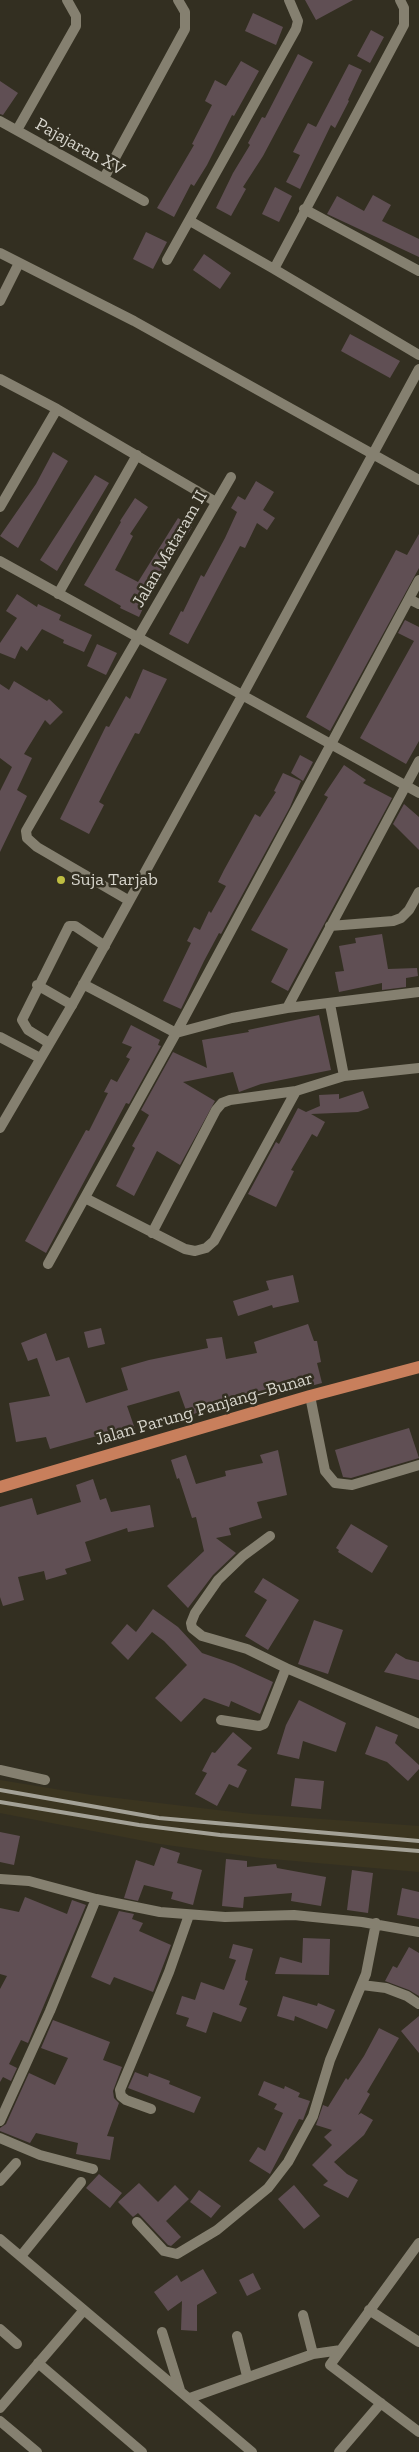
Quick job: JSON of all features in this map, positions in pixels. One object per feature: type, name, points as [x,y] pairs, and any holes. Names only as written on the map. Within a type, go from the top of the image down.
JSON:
[{"type":"main road","name":"Jalan Parung Panjang–Bunar","points":[[0,1487],[310,1396],[419,1367]]},
{"type":"street","points":[[17,130],[76,26],[76,16],[67,0]]},
{"type":"street","points":[[104,178],[185,29],[185,12],[178,0]]},
{"type":"street","points":[[167,260],[296,29],[298,21],[288,0]]},
{"type":"street","points":[[274,269],[304,209],[404,26],[404,8],[400,0]]},
{"type":"street","name":"Pajajaran XV","points":[[0,121],[144,201]]},
{"type":"street","points":[[304,209],[419,271]]},
{"type":"street","points":[[190,221],[419,355]]},
{"type":"street","points":[[0,253],[134,322],[419,480]]},
{"type":"street","points":[[0,301],[19,263]]},
{"type":"street","points":[[0,1128],[105,946],[128,900],[242,696],[419,369]]},
{"type":"street","points":[[0,379],[57,409],[216,502]]},
{"type":"street","points":[[0,508],[57,409]]},
{"type":"street","points":[[58,594],[136,454]]},
{"type":"street","name":"Jalan Mataram II","points":[[128,900],[37,847],[26,838],[26,832],[137,637],[232,477]]},
{"type":"street","points":[[0,561],[419,793]]},
{"type":"street","points":[[48,1264],[176,1033],[419,580]]},
{"type":"street","points":[[409,599],[419,604]]},
{"type":"street","points":[[287,1008],[419,762]]},
{"type":"street","points":[[330,926],[393,921],[402,918],[419,892]]},
{"type":"street","points":[[49,1043],[28,1030],[22,1020],[37,985],[69,926],[75,926],[105,946]]},
{"type":"street","points":[[83,984],[176,1033],[232,1018],[287,1008],[419,992]]},
{"type":"street","points":[[37,985],[72,1005]]},
{"type":"street","points":[[330,1004],[344,1076]]},
{"type":"street","points":[[0,1037],[40,1058]]},
{"type":"street","points":[[152,1233],[216,1110],[222,1103],[230,1100],[296,1091],[344,1076],[419,1068]]},
{"type":"street","points":[[85,1198],[185,1250],[195,1251],[206,1248],[214,1240],[296,1091]]},
{"type":"street","points":[[310,1396],[325,1471],[335,1483],[352,1485],[419,1465]]},
{"type":"street","points":[[270,1536],[243,1556],[218,1580],[195,1613],[191,1622],[192,1628],[202,1636],[246,1649],[286,1668],[419,1724]]},
{"type":"street","points":[[221,1720],[260,1726],[264,1724],[286,1668]]},
{"type":"street","points":[[0,1770],[45,1780]]},
{"type":"street","points":[[0,1879],[30,1880],[96,1899],[160,1912],[189,1915],[294,1916],[376,1924],[419,1932]]},
{"type":"street","points":[[0,2121],[50,2011],[96,1899]]},
{"type":"street","points":[[151,2108],[126,2100],[121,2096],[120,2090],[169,1972],[189,1915]]},
{"type":"street","points":[[137,2222],[164,2252],[177,2254],[217,2230],[268,2188],[288,2162],[305,2133],[330,2060],[366,1974],[376,1924]]},
{"type":"street","points":[[362,1985],[386,1988],[407,1996],[419,2004]]},
{"type":"street","points":[[0,2138],[40,2155],[93,2169]]},
{"type":"street","points":[[0,2182],[16,2163]]},
{"type":"street","points":[[21,2256],[81,2182]]},
{"type":"street","points":[[0,2238],[252,2452]]},
{"type":"street","points":[[417,2250],[369,2310],[330,2365],[419,2432]]},
{"type":"street","points":[[0,2408],[84,2310]]},
{"type":"street","points":[[369,2310],[419,2342]]},
{"type":"street","points":[[303,2315],[313,2354]]},
{"type":"street","points":[[0,2330],[17,2344]]},
{"type":"street","points":[[162,2332],[181,2391]]},
{"type":"street","points":[[237,2336],[247,2376]]},
{"type":"street","points":[[190,2398],[247,2376],[313,2354],[341,2350]]},
{"type":"street","points":[[38,2364],[142,2452]]},
{"type":"street","points":[[339,2452],[381,2403]]},
{"type":"street","points":[[0,2421],[37,2452]]},
{"type":"shaded area","points":[[0,1780],[91,1795],[251,1814],[419,1826],[419,1872],[261,1858],[160,1844],[0,1813]]},
{"type":"building","points":[[305,0],[353,0],[316,20]]},
{"type":"building","points":[[253,13],[283,27],[276,45],[245,31]]},
{"type":"building","points":[[371,30],[384,37],[370,63],[357,56]]},
{"type":"building","points":[[298,54],[313,62],[263,156],[243,187],[246,189],[231,216],[216,208],[233,173],[250,145],[248,143],[262,117],[265,118]]},
{"type":"building","points":[[241,61],[259,71],[234,116],[232,115],[207,165],[194,186],[191,184],[174,217],[157,208],[194,145],[192,144],[212,105],[205,101],[215,80],[226,86]]},
{"type":"building","points":[[349,64],[362,70],[335,128],[331,125],[300,189],[286,182],[300,155],[293,152],[308,123],[316,127]]},
{"type":"building","points":[[0,81],[18,93],[3,115],[0,114]]},
{"type":"building","points":[[275,187],[292,196],[279,222],[262,214]]},
{"type":"building","points":[[373,195],[391,205],[382,221],[419,239],[419,257],[327,214],[337,196],[364,211]]},
{"type":"building","points":[[146,232],[167,242],[153,269],[133,259]]},
{"type":"building","points":[[204,254],[231,273],[220,289],[193,270]]},
{"type":"building","points":[[350,334],[400,361],[390,378],[341,351]]},
{"type":"building","points":[[53,452],[68,461],[18,548],[0,536],[36,484]]},
{"type":"building","points":[[95,475],[109,483],[57,571],[40,560]]},
{"type":"building","points":[[256,481],[274,492],[263,510],[275,518],[267,530],[257,523],[245,548],[240,546],[188,644],[169,634],[181,611],[183,612],[201,575],[204,577],[225,538],[237,512],[231,508],[238,496],[245,500]]},
{"type":"building","points":[[135,498],[148,507],[130,534],[133,536],[115,570],[138,582],[178,518],[192,527],[156,585],[154,584],[139,617],[120,608],[121,606],[84,585]]},
{"type":"building","points":[[419,534],[419,568],[330,731],[306,717],[396,550],[407,555]]},
{"type":"building","points":[[17,594],[37,607],[38,604],[61,615],[59,620],[92,635],[84,652],[63,643],[64,640],[42,629],[27,651],[21,646],[15,659],[0,653],[0,643],[17,618],[6,611]]},
{"type":"building","points":[[405,620],[419,627],[419,741],[406,764],[360,738],[414,641],[398,633]]},
{"type":"building","points":[[97,644],[117,653],[106,675],[87,666]]},
{"type":"building","points":[[143,669],[167,679],[139,734],[135,733],[99,802],[104,805],[89,834],[60,819],[106,726],[109,727],[126,696],[130,699]]},
{"type":"building","points":[[14,681],[47,701],[49,699],[63,712],[50,725],[45,720],[24,754],[32,758],[17,790],[27,796],[0,852],[0,791],[12,767],[0,758],[0,684],[9,690]]},
{"type":"building","points":[[300,755],[313,762],[303,781],[291,773]]},
{"type":"building","points":[[344,765],[366,780],[363,783],[392,798],[288,991],[271,982],[288,949],[251,930],[328,797],[324,795]]},
{"type":"building","points":[[283,773],[301,781],[290,807],[221,934],[219,933],[181,1009],[163,1001],[191,943],[187,941],[194,927],[200,930],[209,911],[211,913],[226,886],[218,882],[224,870],[255,814],[260,817],[276,792],[274,791]]},
{"type":"building","points":[[404,804],[419,817],[419,850],[393,824]]},
{"type":"building","points":[[382,934],[388,969],[417,968],[418,976],[406,978],[406,987],[382,990],[382,983],[339,992],[335,972],[344,971],[339,946],[356,943],[355,938]]},
{"type":"building","points":[[319,1015],[331,1070],[261,1084],[239,1092],[233,1072],[183,1082],[215,1101],[180,1165],[157,1151],[134,1196],[116,1186],[135,1148],[132,1146],[149,1115],[141,1110],[173,1052],[207,1068],[202,1040],[249,1032],[248,1030]]},
{"type":"building","points":[[131,1025],[160,1040],[158,1045],[161,1046],[129,1104],[126,1103],[46,1253],[25,1241],[86,1130],[89,1131],[108,1093],[104,1092],[111,1079],[117,1082],[130,1059],[126,1057],[132,1047],[122,1043]]},
{"type":"building","points":[[363,1091],[369,1108],[358,1112],[311,1114],[325,1122],[317,1137],[312,1134],[291,1170],[294,1171],[276,1207],[248,1194],[276,1142],[279,1144],[298,1108],[306,1112],[320,1106],[319,1095],[339,1094],[339,1099]]},
{"type":"building","points":[[293,1275],[299,1302],[273,1308],[272,1305],[238,1316],[233,1301],[269,1290],[266,1281]]},
{"type":"building","points":[[308,1324],[314,1341],[317,1341],[321,1362],[317,1363],[322,1383],[273,1396],[272,1393],[235,1403],[234,1400],[188,1416],[179,1391],[127,1406],[135,1429],[99,1441],[97,1436],[50,1449],[46,1437],[16,1442],[9,1403],[50,1396],[37,1358],[28,1361],[21,1343],[46,1333],[56,1361],[69,1357],[86,1403],[128,1390],[121,1368],[149,1360],[208,1348],[206,1339],[222,1337],[226,1359],[257,1353],[254,1342]]},
{"type":"building","points":[[101,1328],[105,1344],[88,1348],[84,1332]]},
{"type":"building","points":[[409,1428],[419,1458],[351,1478],[343,1477],[335,1450]]},
{"type":"building","points":[[278,1450],[287,1495],[257,1502],[262,1518],[229,1528],[231,1535],[216,1538],[236,1553],[213,1575],[188,1608],[167,1586],[204,1551],[196,1517],[192,1518],[171,1460],[186,1455],[196,1484],[226,1476],[225,1471],[263,1463],[260,1455]]},
{"type":"building","points":[[93,1479],[100,1500],[106,1498],[111,1512],[150,1505],[154,1527],[128,1532],[127,1528],[85,1542],[91,1561],[65,1569],[67,1574],[46,1580],[44,1571],[18,1577],[24,1600],[3,1606],[0,1597],[0,1507],[32,1498],[37,1515],[81,1502],[76,1485]]},
{"type":"building","points":[[351,1524],[388,1546],[372,1573],[338,1552],[339,1550],[336,1548]]},
{"type":"building","points":[[263,1578],[299,1600],[268,1650],[245,1636],[267,1600],[254,1592]]},
{"type":"building","points":[[153,1609],[178,1627],[202,1653],[234,1664],[273,1682],[260,1714],[231,1701],[229,1707],[204,1698],[181,1722],[155,1698],[187,1665],[164,1641],[152,1632],[128,1660],[111,1643],[127,1624],[136,1632]]},
{"type":"building","points":[[314,1620],[343,1630],[328,1674],[298,1664]]},
{"type":"building","points":[[396,1653],[406,1659],[419,1662],[419,1680],[384,1672]]},
{"type":"building","points":[[299,1700],[346,1723],[336,1752],[303,1741],[299,1759],[277,1754],[286,1725]]},
{"type":"building","points":[[376,1726],[398,1735],[395,1743],[419,1765],[419,1769],[408,1781],[387,1762],[365,1754]]},
{"type":"building","points":[[233,1732],[252,1748],[237,1765],[247,1770],[238,1788],[229,1784],[217,1806],[195,1794],[207,1773],[202,1771],[212,1752],[215,1753]]},
{"type":"building","points":[[295,1778],[324,1781],[321,1809],[291,1806]]},
{"type":"building","points":[[0,1832],[20,1836],[14,1865],[0,1862]]},
{"type":"building","points":[[161,1847],[180,1853],[177,1863],[202,1870],[193,1905],[171,1899],[173,1892],[144,1885],[138,1901],[124,1898],[136,1860],[154,1866]]},
{"type":"building","points":[[226,1859],[247,1861],[247,1867],[276,1864],[277,1868],[326,1877],[321,1906],[291,1901],[292,1893],[244,1897],[243,1908],[222,1906]]},
{"type":"building","points":[[352,1870],[373,1873],[368,1913],[347,1910]]},
{"type":"building","points":[[402,1888],[419,1892],[419,1919],[397,1915]]},
{"type":"building","points":[[25,1897],[67,1914],[72,1900],[86,1905],[28,2043],[21,2040],[9,2064],[17,2068],[11,2081],[3,2077],[0,2082],[0,1989],[7,1976],[0,1974],[0,1908],[19,1912]]},
{"type":"building","points":[[119,1911],[134,1914],[132,1919],[143,1923],[139,1931],[171,1945],[153,1992],[114,1977],[110,1985],[91,1977]]},
{"type":"building","points":[[303,1938],[330,1939],[329,1975],[275,1974],[280,1957],[302,1963]]},
{"type":"building","points":[[233,1944],[253,1949],[245,1980],[248,1981],[239,2005],[247,2008],[241,2022],[213,2012],[206,2033],[186,2026],[189,2018],[176,2014],[182,1996],[195,2000],[201,1982],[224,1990],[236,1960],[229,1958]]},
{"type":"building","points":[[409,1947],[419,1953],[419,1996],[385,1981],[393,1966],[397,1968]]},
{"type":"building","points":[[283,1996],[317,2006],[318,2003],[335,2010],[327,2029],[295,2016],[294,2021],[277,2016]]},
{"type":"building","points":[[419,2016],[419,2053],[401,2031]]},
{"type":"building","points":[[53,2020],[110,2042],[103,2060],[122,2067],[113,2091],[114,2098],[119,2103],[107,2136],[114,2137],[110,2160],[76,2154],[78,2143],[36,2133],[30,2143],[0,2131],[0,2128],[6,2124],[29,2073],[55,2085],[68,2058],[41,2048]]},
{"type":"building","points":[[379,2028],[399,2038],[367,2092],[370,2094],[358,2115],[361,2113],[373,2120],[364,2135],[334,2162],[347,2174],[358,2180],[348,2198],[323,2185],[328,2181],[312,2165],[332,2145],[324,2137],[332,2130],[316,2125],[323,2105],[328,2107],[346,2078],[348,2080]]},
{"type":"building","points":[[135,2072],[148,2077],[149,2073],[170,2081],[169,2084],[201,2097],[194,2113],[128,2088]]},
{"type":"building","points":[[264,2081],[284,2089],[285,2086],[300,2093],[298,2097],[310,2101],[303,2120],[299,2119],[270,2174],[249,2161],[258,2147],[265,2151],[283,2113],[274,2109],[277,2104],[258,2095]]},
{"type":"building","points":[[99,2174],[122,2193],[110,2208],[86,2188]]},
{"type":"building","points":[[139,2183],[158,2202],[175,2185],[189,2199],[166,2221],[181,2237],[171,2246],[138,2213],[133,2217],[118,2202]]},
{"type":"building","points":[[294,2185],[320,2216],[304,2229],[278,2199]]},
{"type":"building","points":[[199,2190],[221,2206],[211,2218],[190,2202]]},
{"type":"building","points":[[203,2269],[217,2293],[197,2305],[197,2331],[181,2330],[182,2301],[168,2311],[154,2292],[177,2275],[181,2282]]},
{"type":"building","points":[[253,2273],[261,2289],[247,2296],[239,2280]]},
{"type":"railway","points":[[0,1790],[159,1818],[419,1841]]},
{"type":"railway","points":[[0,1802],[139,1825],[220,1835],[419,1851]]},
{"type":"place","name":"Suja Tarjab","points":[[61,880]]}]
